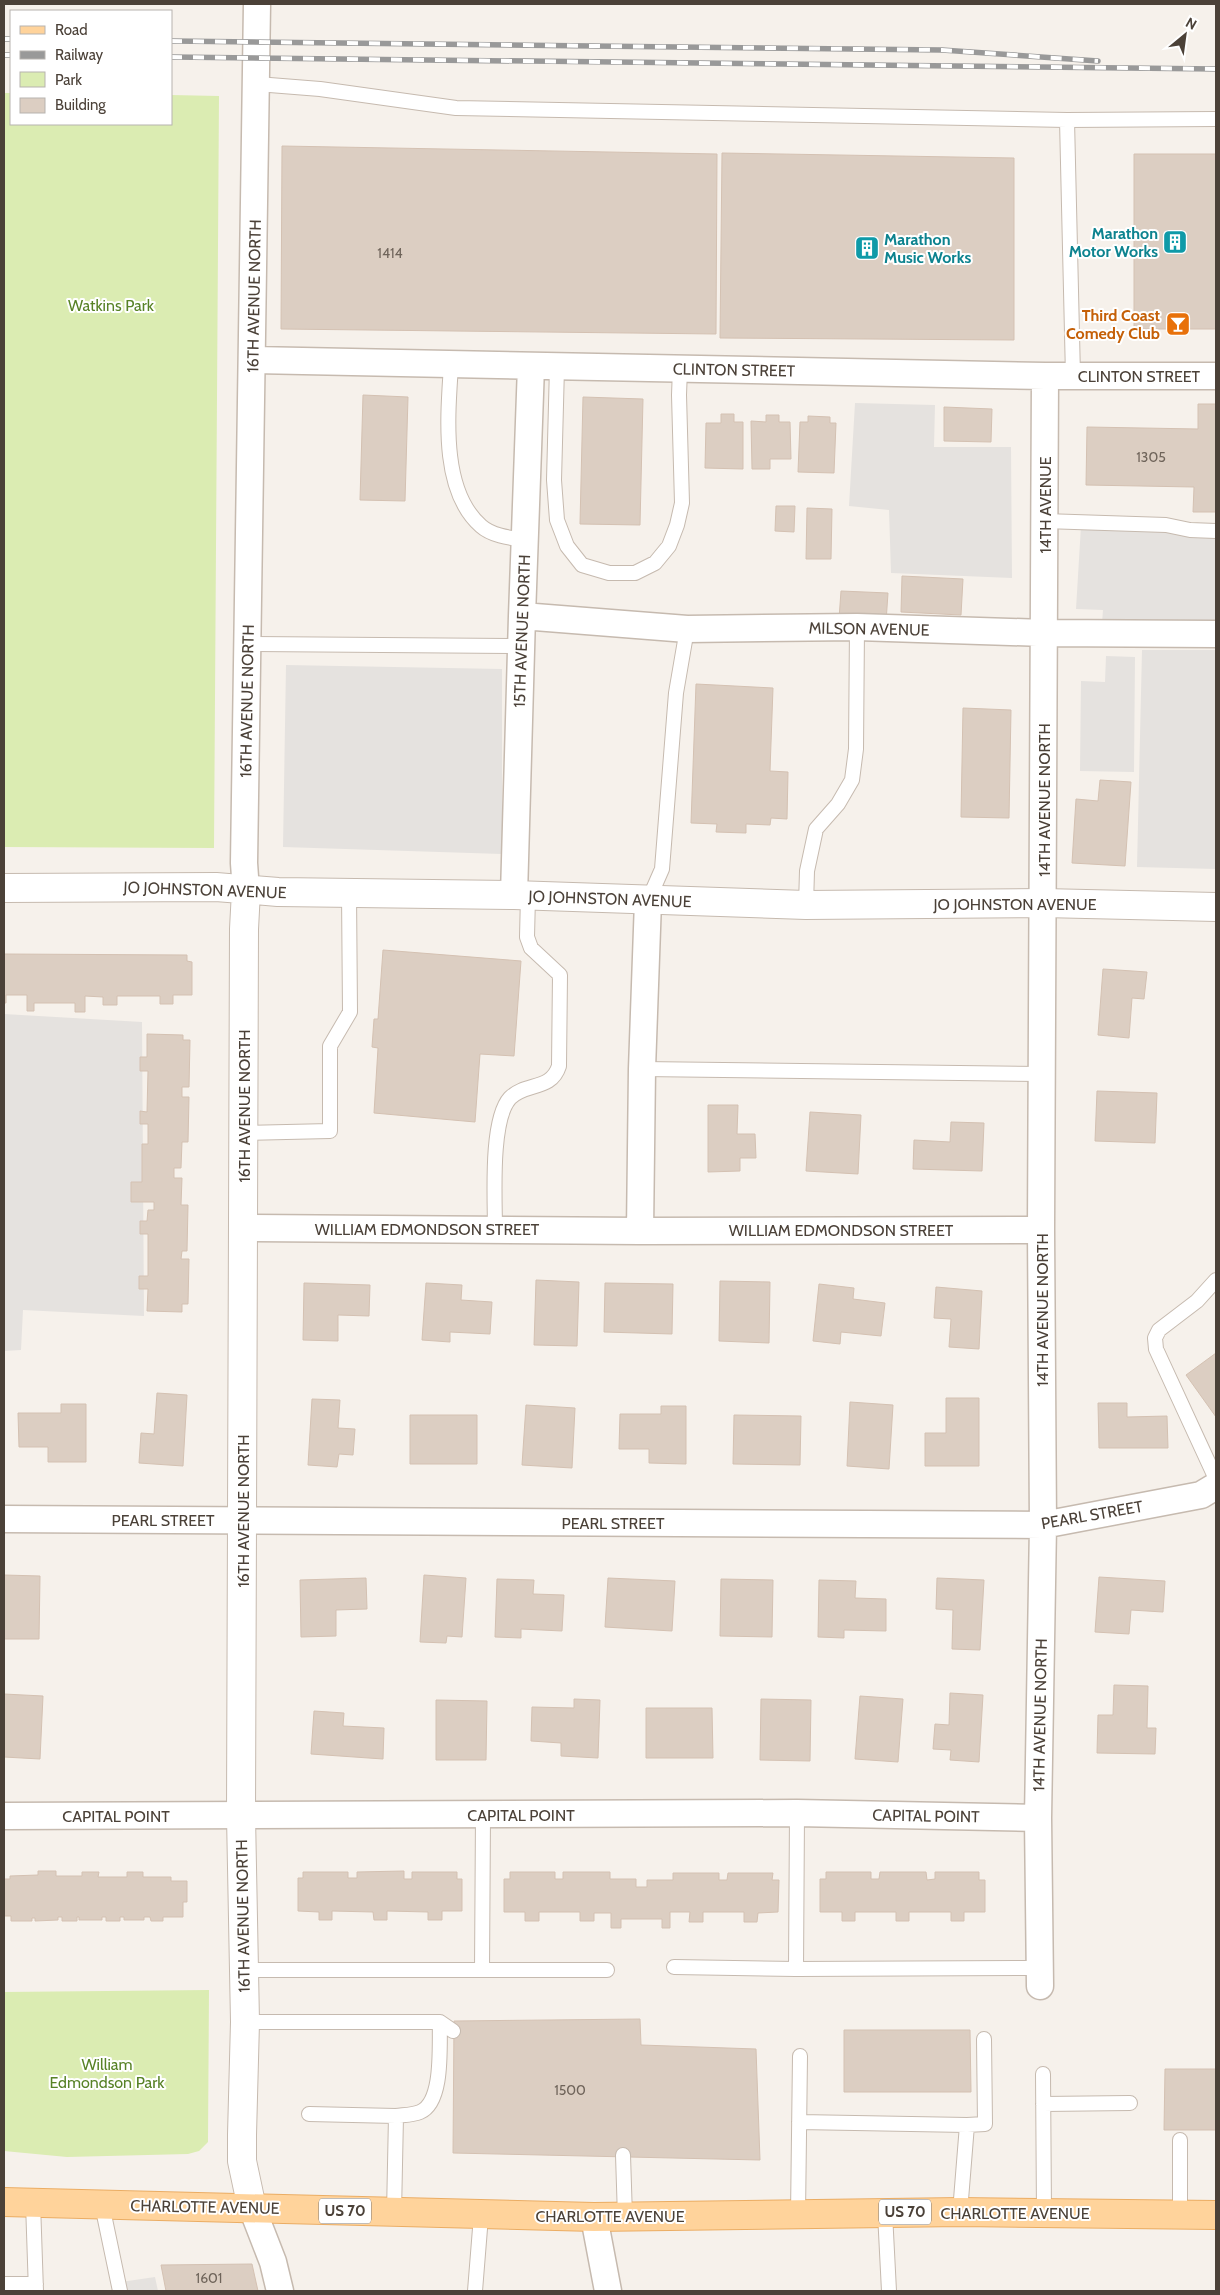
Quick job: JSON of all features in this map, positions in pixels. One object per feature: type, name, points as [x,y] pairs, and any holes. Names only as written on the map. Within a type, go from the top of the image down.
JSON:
[{"type":"main road","name":"CHARLOTTE AVENUE","points":[[4,2202],[482,2216],[625,2217],[885,2212],[1216,2215]]},
{"type":"street","name":"16TH AVENUE NORTH","points":[[252,2208],[242,2160],[245,1970],[241,1816],[244,929],[246,891],[244,863],[257,4]]},
{"type":"street","name":"CLINTON STREET","points":[[253,360],[1045,376],[1216,376]]},
{"type":"street","name":"15TH AVENUE NORTH","points":[[521,896],[521,646],[532,366]]},
{"type":"street","name":"14TH AVENUE","points":[[1044,634],[1045,376]]},
{"type":"street","name":"MILSON AVENUE","points":[[522,616],[686,629],[857,627],[1044,634],[1216,634]]},
{"type":"street","name":"14TH AVENUE NORTH","points":[[1039,1977],[1038,1818],[1043,1525],[1041,1230],[1044,634]]},
{"type":"street","name":"JO JOHNSTON AVENUE","points":[[4,888],[216,887],[246,891],[521,896],[806,905],[1043,903],[1216,907]]},
{"type":"street","points":[[640,1231],[642,1069],[648,901]]},
{"type":"street","name":"WILLIAM EDMONDSON STREET","points":[[244,1228],[640,1231],[1041,1230]]},
{"type":"street","name":"PEARL STREET","points":[[4,1519],[1043,1525],[1201,1495],[1216,1486]]},
{"type":"street","name":"CAPITAL POINT","points":[[4,1816],[797,1813],[1038,1818]]},
{"type":"street","points":[[252,2208],[273,2262],[280,2291]]},
{"type":"street","points":[[594,2217],[608,2291]]},
{"type":"lane","points":[[257,84],[320,89],[456,108],[1067,120],[1216,119]]},
{"type":"lane","points":[[1067,120],[1073,376]]},
{"type":"lane","points":[[450,364],[451,466],[457,485],[466,506],[482,526],[505,537],[525,540]]},
{"type":"lane","points":[[557,367],[554,480],[557,520],[567,546],[582,564],[610,573],[635,574],[655,563],[669,546],[677,525],[682,503],[680,369]]},
{"type":"lane","points":[[1044,521],[1166,525],[1190,530],[1216,531]]},
{"type":"lane","points":[[806,905],[806,871],[816,830],[838,804],[852,780],[856,749],[857,627]]},
{"type":"lane","points":[[648,901],[662,869],[676,693],[686,629]]},
{"type":"lane","points":[[248,644],[521,646]]},
{"type":"lane","points":[[244,1133],[330,1131],[330,1046],[350,1012],[350,893]]},
{"type":"lane","points":[[495,1230],[497,1135],[504,1107],[511,1097],[520,1091],[540,1086],[550,1081],[556,1074],[559,1066],[560,975],[531,948],[527,936],[521,896]]},
{"type":"lane","points":[[642,1069],[1042,1074]]},
{"type":"lane","points":[[1216,1280],[1196,1301],[1159,1330],[1155,1338],[1156,1348],[1216,1479]]},
{"type":"lane","points":[[796,1969],[797,1813]]},
{"type":"lane","points":[[482,1970],[483,1815]]},
{"type":"lane","points":[[674,1967],[1039,1977]]},
{"type":"lane","points":[[245,1970],[607,1970]]},
{"type":"lane","points":[[245,2022],[440,2022],[453,2030]]},
{"type":"lane","points":[[309,2114],[396,2116],[420,2112],[431,2103],[436,2091],[440,2022]]},
{"type":"lane","points":[[799,2122],[985,2124],[984,2039]]},
{"type":"lane","points":[[798,2214],[800,2056]]},
{"type":"lane","points":[[1043,2074],[1044,2213]]},
{"type":"lane","points":[[1043,2104],[1130,2103]]},
{"type":"lane","points":[[394,2213],[396,2116]]},
{"type":"lane","points":[[960,2212],[967,2125]]},
{"type":"lane","points":[[1180,2140],[1180,2214]]},
{"type":"lane","points":[[623,2155],[625,2217]]},
{"type":"lane","points":[[4,2284],[36,2287],[33,2203]]},
{"type":"lane","points":[[102,2205],[120,2291]]},
{"type":"lane","points":[[885,2212],[889,2291]]},
{"type":"lane","points":[[474,2291],[482,2216]]},
{"type":"green space","name":"Watkins Park","points":[[4,93],[10,93],[10,125],[172,125],[172,95],[219,96],[214,848],[4,847]]},
{"type":"green space","name":"William Edmondson Park","points":[[209,1990],[208,2142],[199,2151],[188,2154],[67,2157],[4,2151],[4,1992]]},
{"type":"shaded area","points":[[855,403],[935,405],[934,447],[1011,447],[1012,578],[891,573],[889,510],[849,506]]},
{"type":"shaded area","points":[[1216,525],[1216,625],[1102,623],[1103,610],[1076,609],[1081,526]]},
{"type":"shaded area","points":[[1142,650],[1216,650],[1216,869],[1137,867]]},
{"type":"shaded area","points":[[1106,656],[1135,657],[1134,772],[1080,771],[1081,681],[1105,682]]},
{"type":"shaded area","points":[[286,665],[502,669],[502,854],[283,847]]},
{"type":"shaded area","points":[[4,1014],[142,1022],[144,1316],[23,1310],[21,1350],[4,1351]]},
{"type":"shaded area","points":[[155,2277],[158,2291],[123,2291],[121,2282]]},
{"type":"building","points":[[282,146],[717,154],[716,334],[281,329]]},
{"type":"building","name":"Marathon Music Works","points":[[722,153],[1014,158],[1014,340],[720,338]]},
{"type":"building","name":"Marathon Motor Works","points":[[1134,154],[1216,154],[1216,329],[1134,329]]},
{"type":"building","points":[[363,395],[408,397],[405,501],[360,500]]},
{"type":"building","points":[[583,397],[643,399],[640,525],[580,524]]},
{"type":"building","points":[[1198,404],[1216,404],[1216,512],[1193,512],[1194,487],[1086,485],[1087,427],[1198,429]]},
{"type":"building","points":[[944,407],[992,409],[991,442],[944,441]]},
{"type":"building","points":[[721,414],[734,414],[734,422],[743,422],[743,469],[705,468],[706,423],[721,423]]},
{"type":"building","points":[[766,415],[779,415],[779,422],[790,422],[791,459],[770,459],[770,469],[752,469],[751,421],[766,422]]},
{"type":"building","points":[[808,416],[830,417],[830,423],[836,423],[834,473],[798,472],[800,422],[808,422]]},
{"type":"building","points":[[776,506],[795,506],[794,532],[775,531]]},
{"type":"building","points":[[807,508],[832,509],[831,559],[806,559]]},
{"type":"building","points":[[902,576],[963,579],[961,615],[901,612]]},
{"type":"building","points":[[841,591],[888,593],[886,622],[839,619]]},
{"type":"building","points":[[696,684],[773,688],[770,771],[788,772],[787,819],[771,818],[770,825],[746,824],[746,833],[716,832],[717,824],[691,823]]},
{"type":"building","points":[[963,708],[1011,710],[1009,818],[961,817]]},
{"type":"building","points":[[1100,780],[1131,782],[1125,866],[1072,863],[1076,799],[1098,801]]},
{"type":"building","points":[[383,950],[521,961],[514,1056],[480,1054],[475,1122],[374,1113],[378,1048],[372,1047],[374,1019],[378,1019]]},
{"type":"building","points":[[4,954],[187,955],[187,961],[192,962],[192,995],[173,995],[173,1004],[160,1004],[160,996],[117,996],[117,1005],[103,1005],[103,997],[85,996],[85,1012],[75,1012],[75,1003],[34,1003],[34,1011],[27,1011],[27,995],[6,995],[6,1003],[4,1003]]},
{"type":"building","points":[[1103,969],[1147,972],[1144,999],[1132,998],[1129,1038],[1098,1035]]},
{"type":"building","points":[[147,1034],[183,1035],[183,1040],[190,1040],[189,1087],[182,1087],[182,1097],[189,1097],[188,1142],[182,1142],[181,1168],[174,1168],[174,1178],[182,1178],[181,1205],[188,1205],[187,1251],[182,1251],[181,1259],[189,1259],[188,1304],[182,1304],[182,1312],[147,1311],[148,1289],[139,1289],[139,1276],[148,1276],[148,1234],[140,1234],[140,1221],[147,1221],[148,1210],[154,1210],[154,1202],[131,1202],[131,1182],[142,1182],[142,1144],[148,1144],[148,1124],[140,1124],[140,1111],[147,1112],[148,1071],[140,1071],[140,1057],[147,1057]]},
{"type":"building","points":[[1097,1091],[1157,1093],[1155,1143],[1095,1141]]},
{"type":"building","points":[[708,1105],[738,1105],[737,1134],[755,1134],[756,1158],[740,1158],[740,1171],[708,1172]]},
{"type":"building","points":[[810,1112],[861,1115],[858,1174],[806,1171]]},
{"type":"building","points":[[951,1122],[984,1123],[982,1171],[913,1169],[914,1140],[950,1142]]},
{"type":"building","points":[[536,1280],[579,1282],[577,1346],[534,1345]]},
{"type":"building","points":[[720,1281],[770,1282],[769,1343],[719,1341]]},
{"type":"building","points":[[304,1283],[370,1285],[369,1316],[338,1315],[338,1341],[303,1340]]},
{"type":"building","points":[[426,1283],[462,1285],[461,1300],[492,1302],[490,1334],[450,1332],[450,1342],[422,1340]]},
{"type":"building","points":[[605,1283],[673,1284],[672,1334],[604,1332]]},
{"type":"building","points":[[819,1284],[854,1288],[853,1299],[885,1303],[881,1336],[841,1332],[840,1344],[813,1341]]},
{"type":"building","points":[[936,1287],[982,1291],[979,1349],[949,1347],[951,1319],[934,1318]]},
{"type":"building","points":[[1216,1353],[1216,1417],[1186,1375]]},
{"type":"building","points":[[157,1393],[187,1395],[183,1466],[139,1463],[141,1433],[154,1434]]},
{"type":"building","points":[[946,1398],[979,1398],[979,1466],[925,1466],[925,1433],[946,1433]]},
{"type":"building","points":[[312,1399],[340,1400],[338,1428],[355,1429],[353,1455],[339,1454],[337,1467],[308,1465]]},
{"type":"building","points":[[850,1402],[893,1405],[889,1469],[847,1466]]},
{"type":"building","points":[[1098,1403],[1127,1403],[1127,1417],[1167,1416],[1168,1448],[1099,1448]]},
{"type":"building","points":[[61,1404],[86,1404],[86,1462],[48,1462],[48,1447],[19,1447],[18,1413],[61,1413]]},
{"type":"building","points":[[526,1405],[575,1408],[572,1468],[522,1465]]},
{"type":"building","points":[[661,1406],[686,1406],[686,1464],[649,1463],[649,1449],[619,1449],[620,1414],[661,1414]]},
{"type":"building","points":[[410,1415],[477,1415],[477,1464],[410,1464]]},
{"type":"building","points":[[734,1415],[801,1416],[800,1465],[733,1464]]},
{"type":"building","points":[[4,1575],[40,1576],[39,1639],[4,1639]]},
{"type":"building","points":[[424,1575],[466,1578],[462,1637],[447,1636],[446,1643],[420,1642]]},
{"type":"building","points":[[1099,1577],[1165,1581],[1163,1612],[1131,1610],[1129,1634],[1095,1632]]},
{"type":"building","points":[[366,1578],[367,1609],[336,1610],[336,1636],[301,1637],[300,1580]]},
{"type":"building","points":[[608,1578],[675,1581],[672,1631],[605,1627]]},
{"type":"building","points":[[937,1578],[984,1580],[980,1650],[952,1649],[953,1610],[936,1609]]},
{"type":"building","points":[[497,1579],[534,1580],[533,1594],[564,1595],[562,1631],[521,1629],[521,1638],[495,1637]]},
{"type":"building","points":[[721,1579],[773,1580],[772,1637],[720,1636]]},
{"type":"building","points":[[819,1580],[856,1581],[855,1598],[886,1599],[886,1631],[844,1630],[844,1638],[818,1637]]},
{"type":"building","points":[[1114,1685],[1148,1686],[1147,1728],[1156,1728],[1155,1754],[1097,1753],[1098,1715],[1113,1715]]},
{"type":"building","points":[[950,1693],[983,1695],[979,1762],[950,1760],[951,1750],[933,1749],[935,1724],[949,1725]]},
{"type":"building","points":[[4,1694],[43,1696],[40,1759],[4,1757]]},
{"type":"building","points":[[860,1696],[903,1699],[898,1762],[855,1759]]},
{"type":"building","points":[[574,1699],[600,1700],[598,1758],[561,1756],[561,1743],[531,1741],[532,1707],[574,1708]]},
{"type":"building","points":[[761,1699],[811,1700],[810,1761],[760,1760]]},
{"type":"building","points":[[436,1700],[487,1701],[486,1760],[436,1760]]},
{"type":"building","points":[[646,1708],[712,1708],[713,1758],[646,1758]]},
{"type":"building","points":[[314,1711],[344,1713],[343,1726],[384,1728],[383,1759],[311,1754]]},
{"type":"building","points":[[38,1871],[56,1871],[56,1876],[82,1876],[82,1872],[99,1872],[98,1877],[127,1877],[127,1872],[143,1872],[143,1877],[171,1877],[171,1881],[187,1881],[187,1902],[183,1902],[183,1917],[163,1917],[163,1921],[151,1921],[150,1917],[144,1917],[144,1920],[124,1920],[124,1917],[120,1917],[120,1921],[106,1921],[106,1917],[102,1917],[102,1920],[79,1920],[79,1917],[77,1917],[77,1921],[62,1921],[62,1917],[58,1917],[58,1920],[35,1921],[35,1918],[32,1918],[32,1921],[11,1921],[11,1916],[4,1916],[4,1879],[10,1879],[10,1876],[38,1875]]},
{"type":"building","points":[[404,1871],[404,1879],[412,1879],[412,1872],[457,1872],[457,1879],[462,1879],[462,1911],[442,1911],[442,1920],[428,1920],[428,1912],[387,1911],[387,1920],[374,1920],[373,1912],[332,1911],[332,1920],[319,1920],[319,1912],[298,1911],[298,1878],[303,1878],[303,1872],[348,1872],[348,1878],[357,1878],[357,1872]]},
{"type":"building","points":[[510,1872],[555,1872],[555,1879],[563,1879],[563,1872],[610,1872],[610,1879],[636,1879],[636,1887],[647,1887],[647,1880],[673,1880],[673,1873],[719,1873],[719,1880],[727,1880],[728,1873],[773,1873],[772,1880],[779,1880],[778,1912],[758,1913],[757,1922],[744,1922],[744,1912],[703,1912],[703,1922],[689,1922],[690,1912],[670,1912],[670,1928],[662,1928],[662,1919],[621,1919],[621,1928],[611,1928],[611,1913],[594,1913],[594,1921],[580,1921],[580,1912],[539,1912],[539,1921],[525,1921],[525,1912],[504,1912],[504,1879],[510,1879]]},
{"type":"building","points":[[826,1872],[871,1872],[871,1879],[879,1879],[880,1872],[926,1872],[927,1880],[935,1879],[935,1872],[979,1872],[979,1880],[985,1880],[985,1912],[964,1912],[964,1921],[951,1921],[951,1912],[909,1912],[909,1921],[896,1921],[896,1912],[855,1912],[855,1921],[842,1921],[842,1912],[820,1912],[820,1879],[826,1879]]},
{"type":"building","points":[[640,2019],[641,2045],[756,2049],[760,2160],[453,2153],[454,2021]]},
{"type":"building","points":[[844,2030],[970,2030],[971,2092],[844,2092]]},
{"type":"building","points":[[1165,2069],[1216,2069],[1216,2130],[1164,2130]]},
{"type":"building","points":[[252,2264],[258,2291],[166,2291],[161,2265]]},
{"type":"railway","points":[[4,39],[10,39]]},
{"type":"railway","points":[[172,41],[942,50],[1098,61]]},
{"type":"railway","points":[[4,55],[10,55]]},
{"type":"railway","points":[[172,57],[1216,69]]},
{"type":"place","name":"Marathon Motor Works","points":[[1175,242]]},
{"type":"place","name":"Marathon Music Works","points":[[867,248]]},
{"type":"place","name":"Third Coast Comedy Club","points":[[1178,324]]}]
